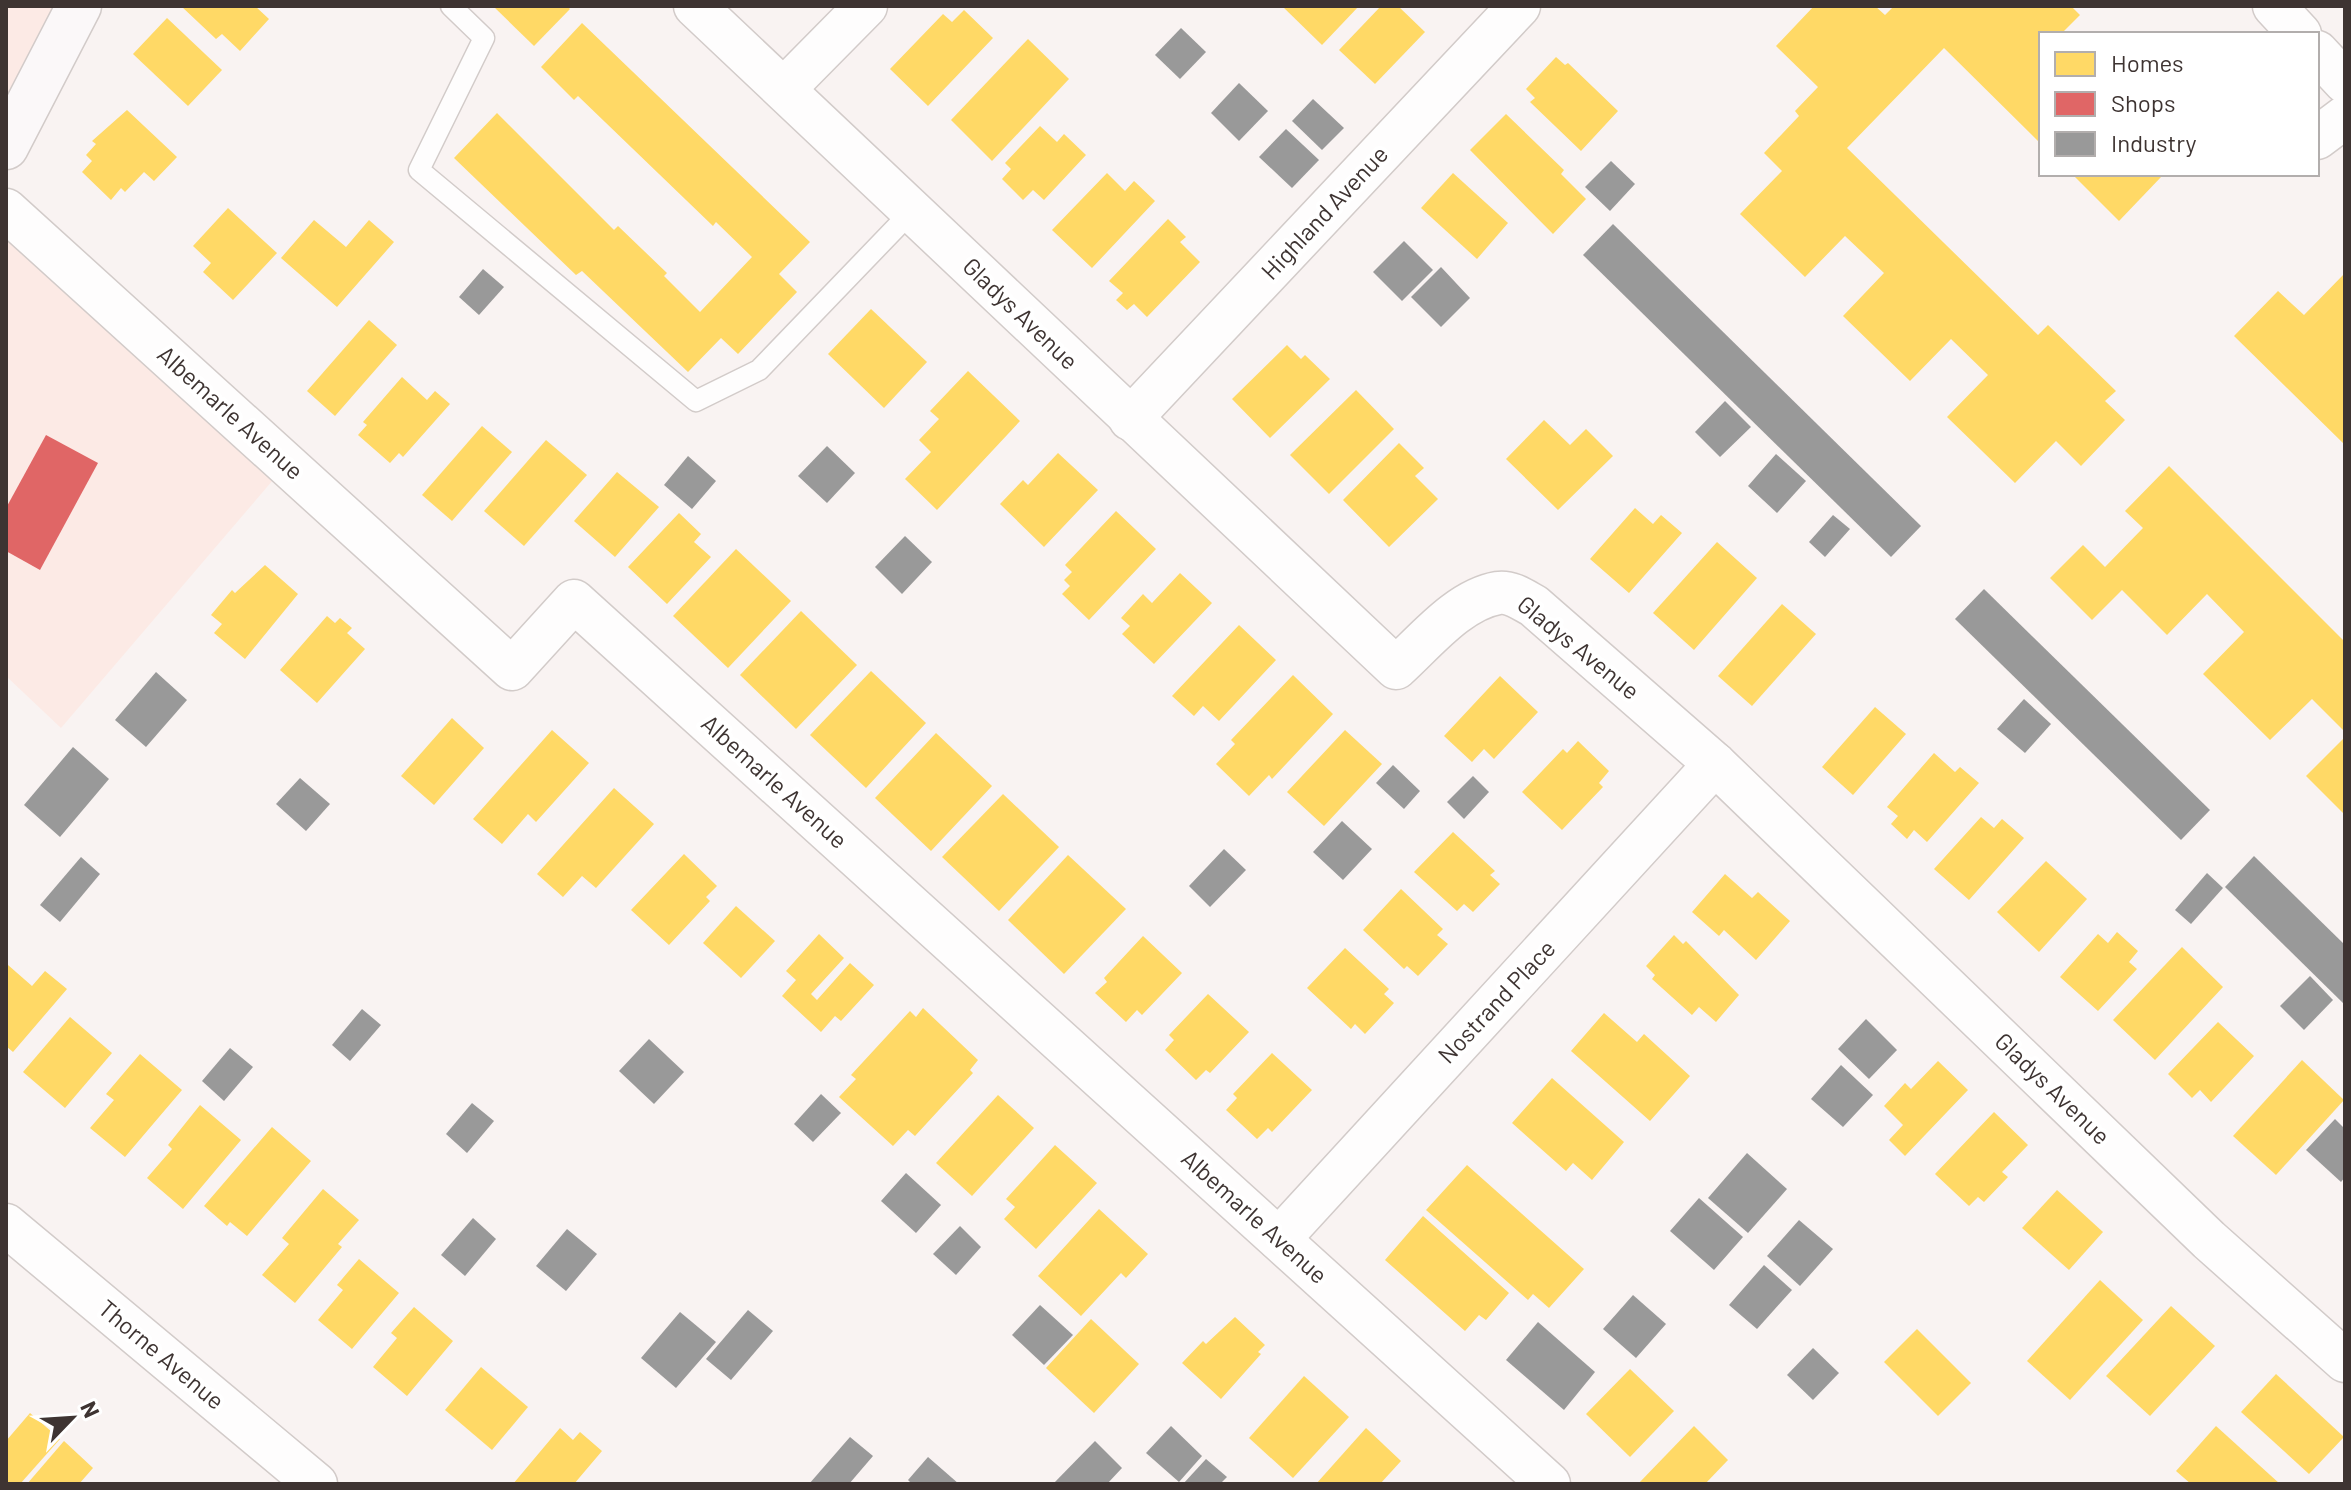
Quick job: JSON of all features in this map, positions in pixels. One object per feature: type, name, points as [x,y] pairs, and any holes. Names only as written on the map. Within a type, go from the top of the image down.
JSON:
[{"type":"main road","points":[[6,147],[79,6]]},
{"type":"street","name":"Gladys Avenue","points":[[695,6],[1396,668],[1462,609],[1499,593],[1511,594],[1534,606],[1715,764],[2209,1240],[2345,1361]]},
{"type":"street","points":[[784,89],[866,6]]},
{"type":"street","points":[[2274,6],[2298,32]]},
{"type":"street","name":"Highland Avenue","points":[[1130,419],[1508,10]]},
{"type":"street","points":[[2319,54],[2345,82]]},
{"type":"street","points":[[2319,136],[2345,117]]},
{"type":"street","name":"Albemarle Avenue","points":[[6,210],[512,669],[574,601],[1549,1484]]},
{"type":"street","name":"Nostrand Place","points":[[1279,1239],[1715,764]]},
{"type":"street","name":"Thorne Avenue","points":[[6,1225],[316,1484]]},
{"type":"lane","points":[[451,6],[484,38],[419,170],[696,401],[759,370],[912,211]]},
{"type":"shaded area","points":[[6,6],[67,6],[6,122]]},
{"type":"shaded area","points":[[6,232],[285,466],[61,728],[6,676]]},
{"type":"building: Homes","points":[[181,6],[255,6],[269,19],[240,51],[222,34],[216,39]]},
{"type":"building: Homes","points":[[493,6],[567,6],[570,9],[534,46]]},
{"type":"building: Homes","points":[[1282,6],[1359,6],[1322,45]]},
{"type":"building: Homes","points":[[1381,6],[1398,6],[1425,32],[1375,84],[1339,50]]},
{"type":"building: Homes","points":[[1814,6],[1875,6],[1885,15],[1894,6],[2071,6],[2080,15],[2063,32],[2039,32],[2039,142],[1944,48],[1847,148],[2038,335],[2048,325],[2116,391],[2105,401],[2125,420],[2081,466],[2056,441],[2015,483],[1947,417],[1988,375],[1951,339],[1910,381],[1843,316],[1884,273],[1845,236],[1805,277],[1740,214],[1782,171],[1764,153],[1799,116],[1795,111],[1818,87],[1776,46]]},
{"type":"building: Homes","points":[[964,10],[993,38],[928,106],[890,69],[943,14],[952,22]]},
{"type":"building: Homes","points":[[167,18],[222,70],[188,106],[133,54]]},
{"type":"building: Homes","points":[[582,23],[810,242],[779,274],[797,292],[738,354],[721,338],[688,372],[582,271],[576,275],[454,158],[497,113],[614,230],[618,226],[667,273],[664,276],[700,312],[752,257],[716,222],[713,226],[578,96],[574,100],[541,67]]},
{"type":"building: Homes","points":[[1028,39],[1069,79],[992,161],[951,120]]},
{"type":"building: Homes","points":[[1556,57],[1565,65],[1568,63],[1618,111],[1581,151],[1530,102],[1535,98],[1526,89]]},
{"type":"building: Homes","points":[[127,110],[177,157],[154,181],[144,172],[125,192],[121,188],[111,200],[82,172],[92,161],[86,155],[96,144],[92,141]]},
{"type":"building: Homes","points":[[1506,114],[1564,170],[1561,174],[1586,199],[1553,234],[1470,150]]},
{"type":"building: Homes","points":[[1040,126],[1057,142],[1064,134],[1086,155],[1044,200],[1033,190],[1023,200],[1002,179],[1011,169],[1005,163]]},
{"type":"building: Homes","points":[[1107,173],[1125,191],[1134,181],[1155,201],[1092,268],[1052,230]]},
{"type":"building: Homes","points":[[1453,173],[1508,223],[1477,259],[1421,208]]},
{"type":"building: Homes","points":[[2074,176],[2162,176],[2119,221]]},
{"type":"building: Homes","points":[[228,208],[277,253],[233,300],[203,272],[211,263],[193,246]]},
{"type":"building: Homes","points":[[1168,219],[1186,237],[1180,242],[1200,262],[1147,317],[1134,304],[1127,310],[1116,300],[1123,293],[1109,281]]},
{"type":"building: Homes","points":[[314,220],[346,247],[369,220],[394,242],[337,307],[281,258]]},
{"type":"building: Homes","points":[[2345,273],[2345,445],[2234,336],[2278,291],[2304,315]]},
{"type":"building: Homes","points":[[871,309],[927,362],[884,408],[828,354]]},
{"type":"building: Homes","points":[[369,320],[397,345],[335,416],[307,391]]},
{"type":"building: Homes","points":[[1287,345],[1301,359],[1305,355],[1330,379],[1270,438],[1232,399]]},
{"type":"building: Homes","points":[[968,371],[1020,421],[937,510],[905,479],[931,452],[919,440],[939,419],[930,411]]},
{"type":"building: Homes","points":[[402,377],[427,400],[435,391],[450,404],[403,457],[399,453],[390,463],[358,435],[367,425],[363,422]]},
{"type":"building: Homes","points":[[1356,390],[1394,429],[1329,494],[1290,455]]},
{"type":"building: Homes","points":[[1544,420],[1570,445],[1586,429],[1613,456],[1558,510],[1506,459]]},
{"type":"building: Homes","points":[[482,426],[512,452],[452,521],[422,495]]},
{"type":"building: Homes","points":[[546,440],[587,475],[524,546],[484,511]]},
{"type":"building: Homes","points":[[1399,443],[1424,468],[1415,476],[1438,499],[1389,547],[1343,500]]},
{"type":"building: Homes","points":[[1058,453],[1098,490],[1044,547],[1000,504],[1023,480],[1028,485]]},
{"type":"building: Homes","points":[[2169,466],[2345,642],[2345,732],[2312,699],[2270,740],[2203,674],[2244,632],[2207,594],[2167,635],[2122,590],[2092,620],[2050,578],[2083,545],[2105,567],[2143,528],[2125,511]]},
{"type":"building: Homes","points":[[617,472],[659,507],[615,557],[574,521]]},
{"type":"building: Homes","points":[[1635,508],[1653,524],[1661,515],[1682,533],[1629,593],[1590,559]]},
{"type":"building: Homes","points":[[1116,511],[1156,549],[1089,620],[1062,594],[1070,586],[1064,580],[1072,572],[1065,565]]},
{"type":"building: Homes","points":[[679,513],[701,534],[694,542],[711,557],[667,604],[628,567]]},
{"type":"building: Homes","points":[[1717,542],[1757,578],[1694,650],[1653,613]]},
{"type":"building: Homes","points":[[736,549],[791,601],[728,668],[673,616]]},
{"type":"building: Homes","points":[[265,565],[298,594],[245,659],[214,633],[222,624],[211,615],[232,590],[235,593]]},
{"type":"building: Homes","points":[[1180,573],[1212,603],[1154,664],[1122,634],[1130,626],[1121,618],[1143,594],[1152,603]]},
{"type":"building: Homes","points":[[1782,604],[1816,634],[1752,706],[1718,676]]},
{"type":"building: Homes","points":[[801,611],[857,665],[796,729],[740,675]]},
{"type":"building: Homes","points":[[327,616],[335,623],[340,618],[352,628],[347,633],[365,649],[317,703],[280,670]]},
{"type":"building: Homes","points":[[1239,625],[1276,660],[1219,721],[1203,706],[1194,716],[1172,696]]},
{"type":"building: Homes","points":[[871,671],[926,723],[866,788],[810,735]]},
{"type":"building: Homes","points":[[1293,675],[1333,714],[1272,779],[1269,775],[1249,796],[1216,764],[1235,744],[1231,740]]},
{"type":"building: Homes","points":[[1500,676],[1538,712],[1494,759],[1484,749],[1472,762],[1444,736]]},
{"type":"building: Homes","points":[[1875,707],[1906,734],[1853,795],[1822,767]]},
{"type":"building: Homes","points":[[452,718],[484,748],[434,805],[401,776]]},
{"type":"building: Homes","points":[[552,730],[589,763],[536,822],[528,814],[502,844],[473,819]]},
{"type":"building: Homes","points":[[1345,730],[1382,764],[1324,826],[1287,792]]},
{"type":"building: Homes","points":[[936,733],[992,786],[931,851],[875,798]]},
{"type":"building: Homes","points":[[2345,737],[2345,815],[2306,776]]},
{"type":"building: Homes","points":[[1578,741],[1609,771],[1599,783],[1603,787],[1562,830],[1522,792],[1563,749],[1567,753]]},
{"type":"building: Homes","points":[[1934,753],[1955,772],[1960,767],[1979,783],[1927,842],[1914,830],[1907,839],[1891,824],[1898,816],[1887,807]]},
{"type":"building: Homes","points":[[614,788],[654,824],[596,888],[582,876],[563,897],[537,874]]},
{"type":"building: Homes","points":[[1003,794],[1059,847],[999,911],[942,857]]},
{"type":"building: Homes","points":[[1981,817],[1994,828],[2002,819],[2024,838],[1969,900],[1934,869]]},
{"type":"building: Homes","points":[[1453,832],[1495,871],[1490,875],[1500,884],[1473,912],[1464,904],[1457,911],[1414,872]]},
{"type":"building: Homes","points":[[684,854],[717,886],[706,897],[710,901],[669,945],[631,910]]},
{"type":"building: Homes","points":[[1068,855],[1126,909],[1064,974],[1008,920]]},
{"type":"building: Homes","points":[[2046,861],[2087,899],[2039,952],[1997,912]]},
{"type":"building: Homes","points":[[1725,874],[1752,898],[1758,892],[1790,921],[1756,960],[1724,930],[1719,936],[1692,912]]},
{"type":"building: Homes","points":[[1401,889],[1443,929],[1437,935],[1448,944],[1418,976],[1407,966],[1404,969],[1363,930]]},
{"type":"building: Homes","points":[[736,906],[775,941],[741,978],[703,943]]},
{"type":"building: Homes","points":[[2117,932],[2138,951],[2129,962],[2137,969],[2098,1011],[2060,977],[2098,934],[2108,943]]},
{"type":"building: Homes","points":[[819,934],[844,958],[811,994],[817,1000],[850,963],[874,985],[841,1021],[835,1016],[821,1032],[782,996],[796,980],[786,971]]},
{"type":"building: Homes","points":[[1674,935],[1683,944],[1686,941],[1739,995],[1716,1022],[1699,1007],[1692,1015],[1652,979],[1655,975],[1646,966]]},
{"type":"building: Homes","points":[[1143,936],[1182,973],[1142,1015],[1137,1010],[1126,1022],[1095,993],[1107,982],[1104,978]]},
{"type":"building: Homes","points":[[2182,947],[2223,987],[2155,1060],[2113,1020]]},
{"type":"building: Homes","points":[[1345,948],[1389,989],[1384,994],[1394,1003],[1365,1034],[1355,1024],[1351,1029],[1307,988]]},
{"type":"building: Homes","points":[[8,965],[32,986],[45,971],[67,989],[13,1052],[6,1046]]},
{"type":"building: Homes","points":[[1208,994],[1249,1032],[1210,1073],[1206,1070],[1196,1080],[1165,1050],[1174,1040],[1169,1035]]},
{"type":"building: Homes","points":[[923,1008],[978,1060],[970,1070],[973,1073],[915,1136],[908,1130],[893,1146],[839,1097],[856,1079],[851,1075],[910,1011],[916,1017]]},
{"type":"building: Homes","points":[[1604,1013],[1637,1042],[1644,1034],[1690,1076],[1650,1121],[1571,1051]]},
{"type":"building: Homes","points":[[70,1017],[112,1053],[65,1108],[23,1072]]},
{"type":"building: Homes","points":[[2218,1022],[2254,1056],[2211,1102],[2200,1090],[2192,1098],[2168,1074]]},
{"type":"building: Homes","points":[[1272,1053],[1312,1090],[1272,1132],[1268,1128],[1257,1139],[1226,1110],[1237,1098],[1233,1094]]},
{"type":"building: Homes","points":[[140,1054],[182,1090],[125,1157],[90,1128],[114,1100],[106,1094]]},
{"type":"building: Homes","points":[[2302,1060],[2344,1100],[2276,1175],[2233,1136]]},
{"type":"building: Homes","points":[[1938,1061],[1968,1090],[1905,1156],[1889,1140],[1903,1125],[1884,1106],[1905,1083],[1911,1089]]},
{"type":"building: Homes","points":[[1552,1078],[1624,1142],[1592,1180],[1573,1163],[1566,1171],[1512,1123]]},
{"type":"building: Homes","points":[[998,1095],[1034,1128],[972,1196],[936,1163]]},
{"type":"building: Homes","points":[[200,1105],[241,1140],[183,1209],[147,1178],[172,1149],[168,1145]]},
{"type":"building: Homes","points":[[1994,1112],[2028,1145],[2002,1172],[2008,1177],[1984,1202],[1978,1197],[1969,1206],[1935,1174]]},
{"type":"building: Homes","points":[[272,1127],[311,1161],[247,1236],[230,1222],[227,1226],[204,1206]]},
{"type":"building: Homes","points":[[1055,1145],[1097,1183],[1036,1249],[1004,1219],[1015,1207],[1006,1199]]},
{"type":"building: Homes","points":[[1467,1165],[1584,1269],[1549,1308],[1533,1294],[1528,1300],[1426,1210]]},
{"type":"building: Homes","points":[[323,1189],[359,1220],[338,1244],[342,1247],[295,1303],[262,1275],[289,1244],[282,1238]]},
{"type":"building: Homes","points":[[2057,1190],[2103,1232],[2069,1270],[2022,1228]]},
{"type":"building: Homes","points":[[1099,1209],[1148,1254],[1126,1278],[1121,1273],[1081,1316],[1038,1276]]},
{"type":"building: Homes","points":[[1423,1216],[1509,1293],[1486,1320],[1479,1315],[1465,1331],[1385,1260]]},
{"type":"building: Homes","points":[[359,1259],[399,1293],[352,1349],[318,1320],[343,1290],[337,1285]]},
{"type":"building: Homes","points":[[2100,1280],[2143,1320],[2070,1400],[2027,1361]]},
{"type":"building: Homes","points":[[2171,1306],[2215,1346],[2150,1416],[2106,1376]]},
{"type":"building: Homes","points":[[414,1307],[453,1341],[407,1396],[373,1367],[397,1338],[391,1333]]},
{"type":"building: Homes","points":[[1235,1317],[1265,1345],[1258,1352],[1261,1354],[1221,1399],[1182,1363],[1203,1341],[1206,1344]]},
{"type":"building: Homes","points":[[1091,1319],[1139,1364],[1094,1413],[1046,1368]]},
{"type":"building: Homes","points":[[1917,1329],[1971,1383],[1938,1416],[1884,1362]]},
{"type":"building: Homes","points":[[481,1367],[528,1407],[492,1450],[445,1410]]},
{"type":"building: Homes","points":[[1630,1369],[1674,1411],[1630,1457],[1586,1414]]},
{"type":"building: Homes","points":[[2276,1374],[2344,1437],[2309,1474],[2241,1412]]},
{"type":"building: Homes","points":[[1304,1376],[1349,1417],[1293,1478],[1249,1438]]},
{"type":"building: Homes","points":[[30,1413],[60,1439],[20,1484],[6,1484],[6,1441]]},
{"type":"building: Homes","points":[[1694,1426],[1728,1460],[1705,1484],[1638,1484]]},
{"type":"building: Homes","points":[[2216,1426],[2280,1484],[2191,1484],[2176,1471]]},
{"type":"building: Homes","points":[[560,1428],[573,1440],[580,1432],[602,1451],[574,1484],[513,1484]]},
{"type":"building: Homes","points":[[1366,1428],[1401,1461],[1380,1484],[1316,1484]]},
{"type":"building: Homes","points":[[64,1441],[93,1468],[79,1484],[27,1484]]},
{"type":"building: Shops","points":[[46,435],[98,463],[40,570],[6,551],[6,508]]},
{"type":"building: Industry","points":[[1181,28],[1206,52],[1180,79],[1155,55]]},
{"type":"building: Industry","points":[[1239,83],[1268,111],[1239,141],[1211,113]]},
{"type":"building: Industry","points":[[1313,99],[1344,128],[1322,150],[1292,121]]},
{"type":"building: Industry","points":[[1286,129],[1319,160],[1292,188],[1259,157]]},
{"type":"building: Industry","points":[[1611,161],[1635,184],[1610,211],[1585,187]]},
{"type":"building: Industry","points":[[1613,224],[1921,526],[1891,557],[1583,255]]},
{"type":"building: Industry","points":[[1404,241],[1433,270],[1402,301],[1373,272]]},
{"type":"building: Industry","points":[[1441,267],[1470,298],[1441,327],[1411,297]]},
{"type":"building: Industry","points":[[483,269],[504,287],[479,315],[459,297]]},
{"type":"building: Industry","points":[[1725,401],[1751,427],[1720,457],[1695,432]]},
{"type":"building: Industry","points":[[827,446],[855,473],[827,503],[798,476]]},
{"type":"building: Industry","points":[[1776,454],[1806,481],[1777,513],[1748,486]]},
{"type":"building: Industry","points":[[688,456],[716,481],[692,509],[664,485]]},
{"type":"building: Industry","points":[[1833,515],[1850,529],[1825,557],[1809,542]]},
{"type":"building: Industry","points":[[905,536],[932,562],[902,594],[875,567]]},
{"type":"building: Industry","points":[[1984,589],[2210,810],[2181,840],[1955,619]]},
{"type":"building: Industry","points":[[156,672],[187,700],[146,747],[115,720]]},
{"type":"building: Industry","points":[[2024,699],[2051,724],[2025,753],[1997,729]]},
{"type":"building: Industry","points":[[73,747],[109,779],[60,837],[24,805]]},
{"type":"building: Industry","points":[[1393,765],[1420,791],[1404,809],[1376,783]]},
{"type":"building: Industry","points":[[1473,776],[1489,792],[1464,819],[1447,802]]},
{"type":"building: Industry","points":[[300,778],[330,804],[306,831],[276,804]]},
{"type":"building: Industry","points":[[1342,821],[1372,849],[1343,880],[1313,852]]},
{"type":"building: Industry","points":[[1224,849],[1246,870],[1210,907],[1189,886]]},
{"type":"building: Industry","points":[[2254,856],[2345,945],[2345,1005],[2225,887]]},
{"type":"building: Industry","points":[[81,857],[100,874],[60,922],[40,905]]},
{"type":"building: Industry","points":[[2207,873],[2223,888],[2191,924],[2175,910]]},
{"type":"building: Industry","points":[[2310,976],[2333,1000],[2304,1030],[2280,1006]]},
{"type":"building: Industry","points":[[362,1009],[381,1025],[350,1061],[332,1045]]},
{"type":"building: Industry","points":[[1866,1019],[1897,1050],[1869,1079],[1838,1049]]},
{"type":"building: Industry","points":[[649,1039],[684,1072],[654,1104],[619,1071]]},
{"type":"building: Industry","points":[[230,1048],[253,1067],[224,1101],[202,1081]]},
{"type":"building: Industry","points":[[1841,1065],[1873,1095],[1843,1127],[1811,1099]]},
{"type":"building: Industry","points":[[821,1094],[841,1113],[813,1142],[794,1124]]},
{"type":"building: Industry","points":[[472,1103],[494,1121],[467,1153],[446,1134]]},
{"type":"building: Industry","points":[[2335,1119],[2345,1129],[2345,1177],[2341,1182],[2306,1150]]},
{"type":"building: Industry","points":[[1747,1153],[1787,1189],[1748,1233],[1708,1198]]},
{"type":"building: Industry","points":[[906,1173],[941,1205],[916,1233],[881,1201]]},
{"type":"building: Industry","points":[[1699,1198],[1743,1237],[1714,1270],[1670,1231]]},
{"type":"building: Industry","points":[[473,1218],[496,1239],[465,1276],[441,1255]]},
{"type":"building: Industry","points":[[1799,1220],[1833,1249],[1800,1286],[1767,1256]]},
{"type":"building: Industry","points":[[960,1226],[981,1247],[956,1275],[933,1254]]},
{"type":"building: Industry","points":[[567,1229],[597,1254],[566,1291],[536,1266]]},
{"type":"building: Industry","points":[[1764,1265],[1792,1290],[1757,1329],[1729,1305]]},
{"type":"building: Industry","points":[[1633,1295],[1666,1324],[1636,1358],[1603,1329]]},
{"type":"building: Industry","points":[[1040,1305],[1073,1335],[1044,1365],[1012,1335]]},
{"type":"building: Industry","points":[[748,1310],[773,1331],[731,1380],[706,1359]]},
{"type":"building: Industry","points":[[680,1312],[716,1342],[676,1388],[641,1358]]},
{"type":"building: Industry","points":[[1538,1322],[1595,1372],[1564,1410],[1506,1360]]},
{"type":"building: Industry","points":[[1813,1348],[1839,1373],[1813,1400],[1787,1375]]},
{"type":"building: Industry","points":[[1171,1426],[1202,1456],[1179,1482],[1146,1453]]},
{"type":"building: Industry","points":[[850,1437],[873,1456],[849,1484],[809,1484]]},
{"type":"building: Industry","points":[[1095,1441],[1122,1468],[1107,1484],[1053,1484]]},
{"type":"building: Industry","points":[[928,1457],[959,1484],[912,1484],[908,1480]]},
{"type":"building: Industry","points":[[1206,1459],[1227,1477],[1220,1484],[1183,1484]]}]
